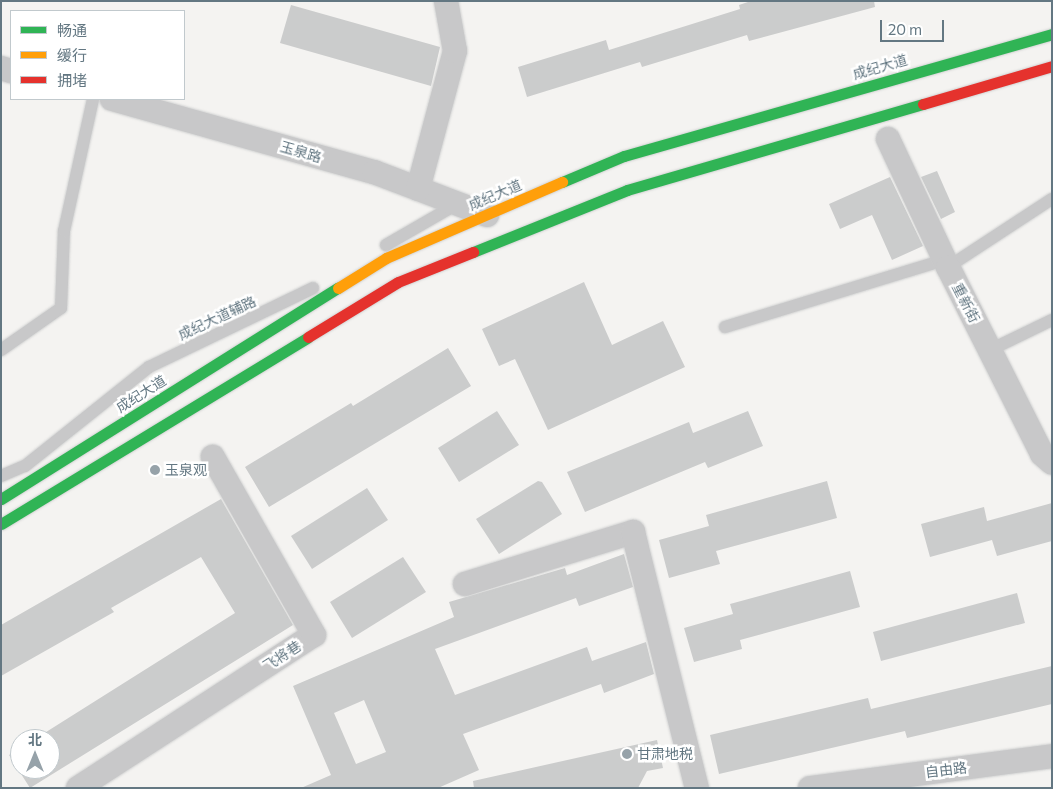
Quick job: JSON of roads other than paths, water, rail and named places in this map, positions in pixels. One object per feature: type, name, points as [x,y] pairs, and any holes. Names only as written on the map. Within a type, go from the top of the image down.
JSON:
[{"type":"highway","name":"成纪大道","points":[[1,499],[386,258],[624,156],[1052,34]]},
{"type":"highway","points":[[1,524],[398,282],[627,190],[1052,66]]},
{"type":"street","points":[[418,189],[455,51],[446,1]]},
{"type":"street","name":"玉泉路","points":[[116,100],[374,172],[487,215]]},
{"type":"street","name":"重新街","points":[[888,139],[946,263],[1042,454],[1052,463]]},
{"type":"street","name":"飞将巷","points":[[79,788],[314,636],[213,457]]},
{"type":"street","points":[[466,584],[633,532],[697,788]]},
{"type":"street","name":"自由路","points":[[810,788],[1052,756]]},
{"type":"lane","points":[[1,350],[61,308],[64,231],[93,100]]},
{"type":"lane","points":[[724,327],[946,263],[1052,199]]},
{"type":"lane","name":"成纪大道辅路","points":[[1,476],[24,466],[149,367],[296,298],[457,204]]},
{"type":"lane","points":[[990,350],[1052,320]]},
{"type":"place","name":"玉泉观","points":[[155,470]]},
{"type":"place","name":"甘肃地税","points":[[627,754]]}]
